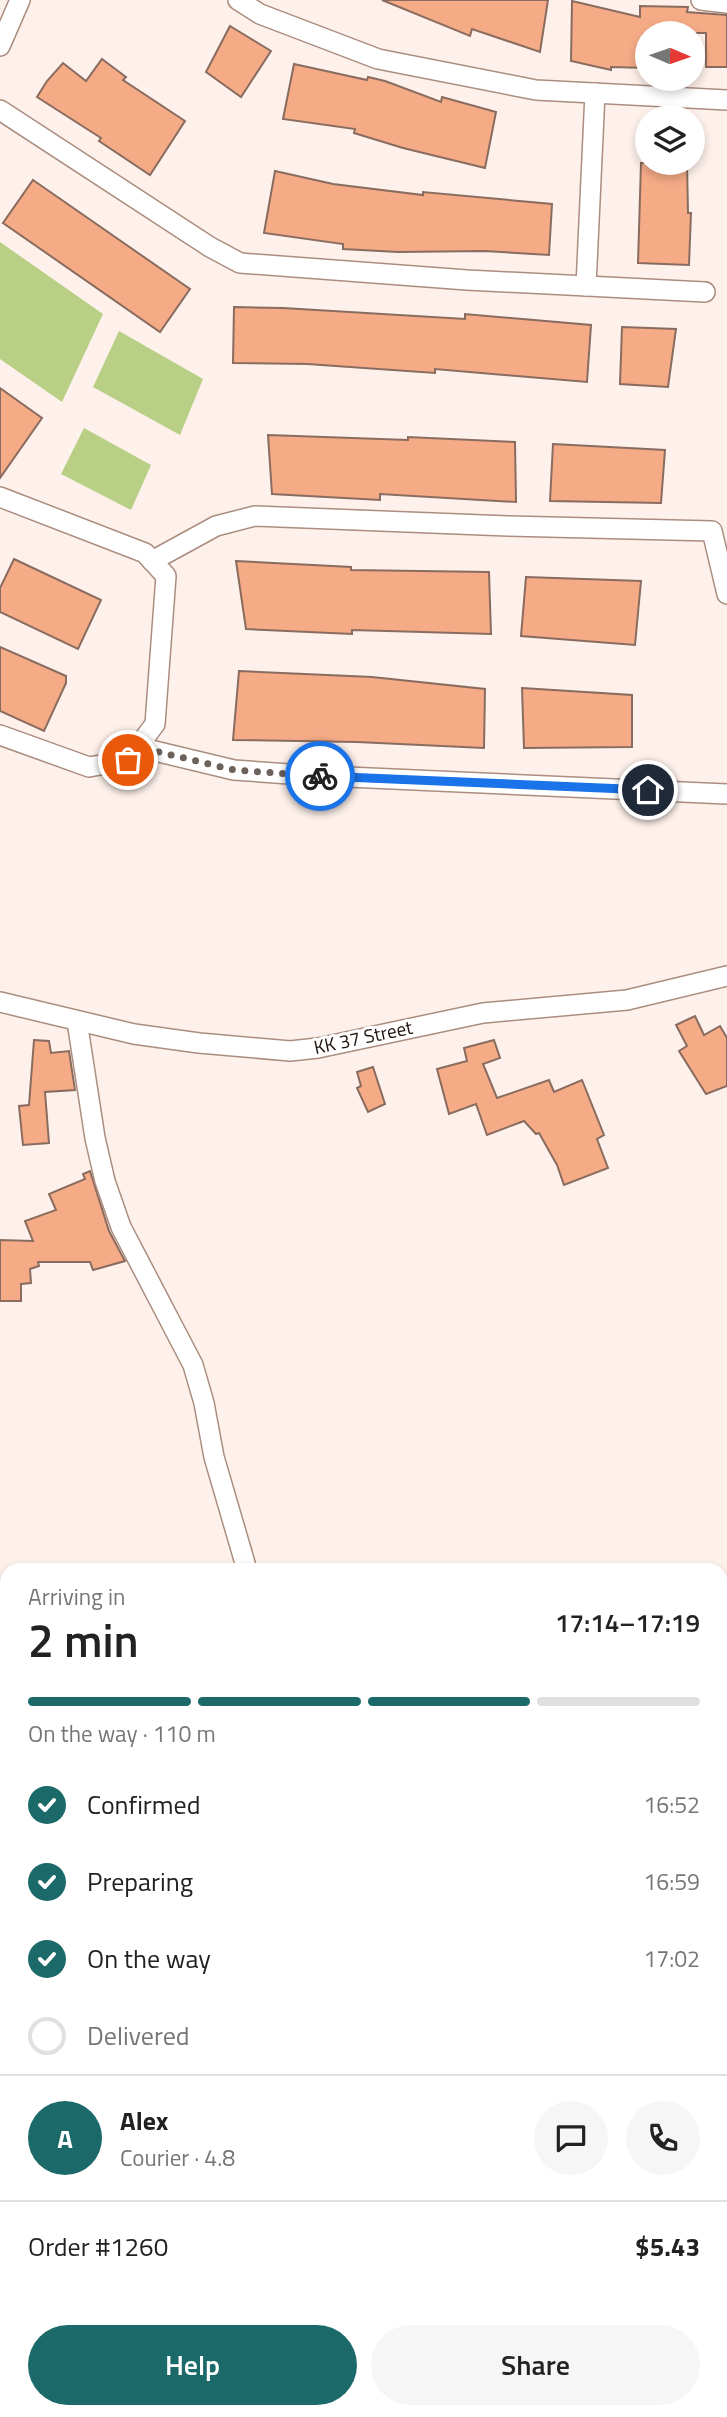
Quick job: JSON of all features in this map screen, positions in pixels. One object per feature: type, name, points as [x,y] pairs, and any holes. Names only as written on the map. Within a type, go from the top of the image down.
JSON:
[{"type":"street","points":[[0,46],[20,0]]},
{"type":"street","points":[[238,0],[260,14],[379,59],[537,90],[727,100]]},
{"type":"street","points":[[701,0],[727,3]]},
{"type":"street","points":[[586,286],[595,93]]},
{"type":"street","points":[[0,110],[240,263],[467,280],[705,292]]},
{"type":"street","points":[[0,497],[145,553],[166,576],[155,724],[128,760],[89,767],[0,735]]},
{"type":"street","points":[[152,561],[216,526],[255,516],[712,531],[727,594]]},
{"type":"street","points":[[138,747],[234,770],[317,776],[727,793]]},
{"type":"street","name":"KK 37 Street","points":[[0,1002],[134,1034],[199,1044],[290,1051],[318,1048],[483,1013],[627,1000],[727,976]]},
{"type":"street","points":[[77,1021],[95,1139],[105,1181],[121,1227],[193,1365],[204,1403],[214,1457],[245,1563]]},
{"type":"green space","points":[[0,242],[103,314],[62,402],[0,359]]},
{"type":"green space","points":[[119,331],[203,379],[180,435],[93,387]]},
{"type":"green space","points":[[84,428],[151,465],[131,510],[61,474]]},
{"type":"building","points":[[382,0],[548,0],[540,52],[472,29],[470,36]]},
{"type":"building","points":[[572,1],[640,17],[640,6],[688,7],[687,12],[727,15],[727,67],[706,67],[705,21],[635,21],[635,68],[611,67],[611,70],[571,61]]},
{"type":"building","points":[[230,26],[271,51],[241,97],[206,72]]},
{"type":"building","points":[[102,59],[126,77],[123,80],[185,121],[150,175],[99,141],[101,138],[37,97],[63,63],[86,81]]},
{"type":"building","points":[[294,64],[367,80],[368,77],[385,81],[441,102],[442,97],[496,112],[485,168],[403,148],[354,133],[355,129],[283,119]]},
{"type":"building","points":[[275,171],[333,184],[423,195],[423,192],[552,204],[549,255],[484,251],[398,252],[343,249],[343,244],[264,233]]},
{"type":"building","points":[[641,175],[687,175],[688,213],[691,213],[689,265],[638,263]]},
{"type":"building","points":[[33,180],[190,289],[160,332],[3,223]]},
{"type":"building","points":[[234,307],[465,319],[465,314],[591,325],[587,382],[435,369],[435,373],[307,364],[233,363]]},
{"type":"building","points":[[622,327],[676,329],[668,387],[620,384]]},
{"type":"building","points":[[0,388],[42,418],[0,478]]},
{"type":"building","points":[[268,435],[515,442],[516,502],[380,494],[380,500],[272,494]]},
{"type":"building","points":[[553,444],[665,450],[661,503],[550,501]]},
{"type":"building","points":[[14,559],[101,600],[78,649],[0,612],[0,588]]},
{"type":"building","points":[[236,561],[351,567],[351,570],[489,572],[491,634],[352,630],[352,634],[246,629]]},
{"type":"building","points":[[526,577],[641,581],[635,645],[521,636]]},
{"type":"building","points":[[0,647],[66,676],[66,683],[44,731],[0,711]]},
{"type":"building","points":[[239,671],[372,677],[485,689],[484,748],[233,740]]},
{"type":"building","points":[[522,688],[632,695],[632,747],[524,748]]},
{"type":"building","points":[[695,1016],[704,1035],[720,1026],[727,1038],[727,1086],[706,1094],[679,1051],[687,1046],[676,1025]]},
{"type":"building","points":[[34,1040],[49,1041],[51,1053],[69,1051],[75,1090],[45,1092],[49,1143],[23,1145],[19,1106],[29,1105]]},
{"type":"building","points":[[494,1040],[500,1058],[483,1064],[497,1098],[549,1080],[554,1092],[582,1080],[604,1135],[597,1139],[608,1168],[564,1185],[557,1165],[539,1133],[536,1134],[524,1121],[487,1135],[476,1104],[449,1114],[437,1069],[467,1061],[464,1048]]},
{"type":"building","points":[[373,1067],[385,1104],[368,1112],[357,1088],[361,1086],[357,1072]]},
{"type":"building","points":[[90,1171],[109,1231],[125,1261],[93,1270],[90,1262],[38,1262],[39,1266],[30,1269],[31,1283],[21,1284],[21,1301],[0,1301],[0,1240],[33,1241],[25,1221],[56,1210],[49,1194],[85,1179],[83,1174]]},
{"type":"way so far","points":[[128,760],[138,747],[234,770],[320,776]]},
{"type":"route","points":[[320,776],[648,790]]}]
